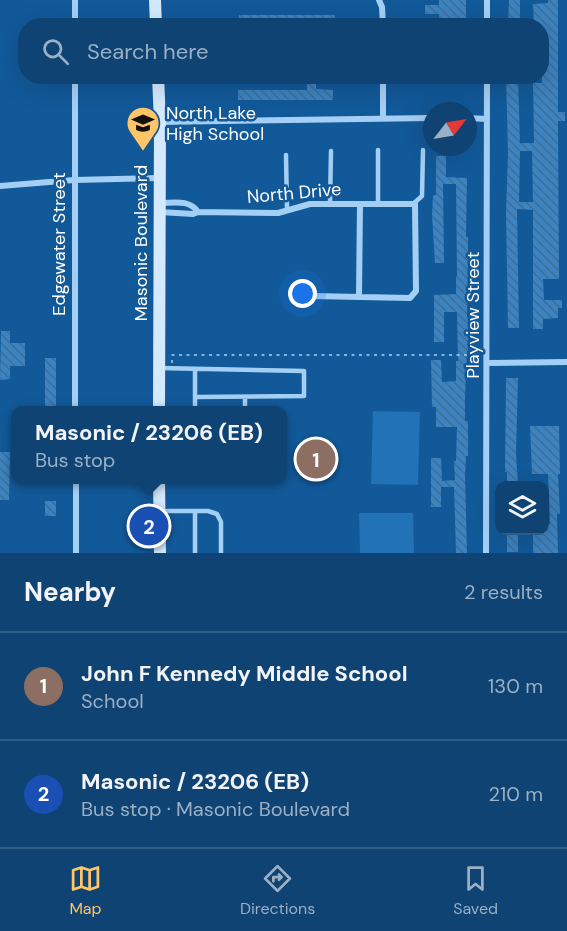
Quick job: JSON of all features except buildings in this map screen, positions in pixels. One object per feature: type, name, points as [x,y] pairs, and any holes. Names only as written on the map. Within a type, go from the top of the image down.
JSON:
[{"type":"street","points":[[75,0],[75,18]]},
{"type":"street","points":[[155,0],[156,18]]},
{"type":"street","points":[[379,0],[383,18]]},
{"type":"street","points":[[487,0],[487,18]]},
{"type":"street","name":"Edgewater Street","points":[[75,84],[75,406]]},
{"type":"street","name":"Masonic Boulevard","points":[[158,84],[159,178],[166,369],[160,406]]},
{"type":"street","points":[[383,84],[383,118]]},
{"type":"street","name":"Playview Street","points":[[486,553],[487,84]]},
{"type":"street","points":[[160,122],[423,118]]},
{"type":"street","points":[[477,118],[487,118]]},
{"type":"street","points":[[0,186],[74,180],[159,178]]},
{"type":"street","name":"North Drive","points":[[160,207],[186,203],[198,212]]},
{"type":"street","name":"North Drive","points":[[160,207],[193,214],[198,212],[278,213],[310,204],[413,204]]},
{"type":"street","points":[[359,297],[360,204]]},
{"type":"street","points":[[312,296],[410,298],[416,291],[413,204]]},
{"type":"street","points":[[488,363],[567,362]]},
{"type":"street","points":[[76,484],[76,553]]},
{"type":"street","points":[[159,484],[160,553]]},
{"type":"lane","points":[[378,150],[378,204]]},
{"type":"lane","points":[[413,204],[422,196],[423,150]]},
{"type":"lane","points":[[330,204],[331,151]]},
{"type":"lane","points":[[286,155],[287,210]]},
{"type":"lane","points":[[166,369],[304,371],[304,396],[195,397]]},
{"type":"lane","points":[[195,369],[195,406]]},
{"type":"lane","points":[[245,397],[245,406]]},
{"type":"lane","points":[[195,511],[195,553]]},
{"type":"lane","points":[[159,512],[213,512],[219,518],[221,553]]},
{"type":"path","points":[[166,369],[172,355],[488,355]]},
{"type":"shaded area","points":[[373,411],[420,412],[418,485],[371,484]]},
{"type":"shaded area","points":[[359,513],[413,513],[414,553],[360,553]]},
{"type":"place","name":"North Lake High School","points":[[143,152]]},
{"type":"place","name":"John F Kennedy Middle School","points":[[316,459]]},
{"type":"place","name":"Masonic / 23206 (EB)","points":[[149,526]]}]
